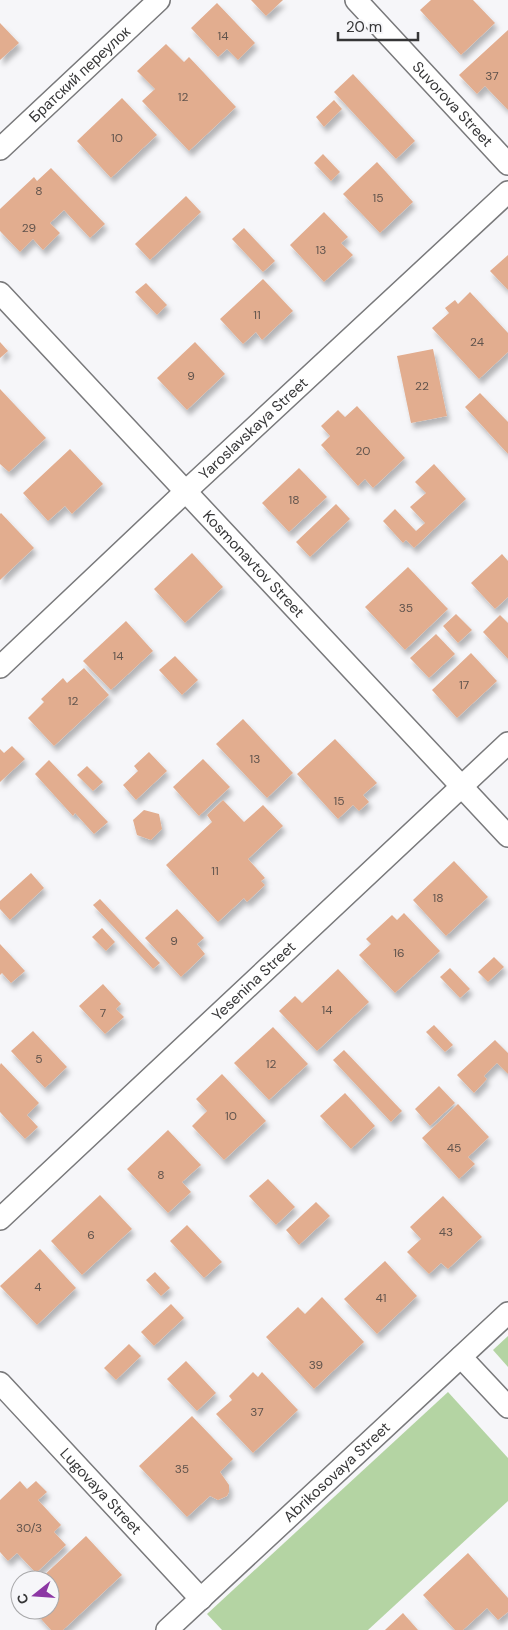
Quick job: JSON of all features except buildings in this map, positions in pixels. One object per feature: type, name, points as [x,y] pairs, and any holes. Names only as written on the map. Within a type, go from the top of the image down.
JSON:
[{"type":"street","name":"Братский переулок","points":[[0,149],[159,0]]},
{"type":"street","name":"Suvorova Street","points":[[356,0],[508,164]]},
{"type":"street","name":"Yaroslavskaya Street","points":[[0,667],[508,192]]},
{"type":"street","name":"Kosmonavtov Street","points":[[0,293],[508,836]]},
{"type":"street","name":"Yesenina Street","points":[[0,1219],[508,743]]},
{"type":"street","name":"Abrikosovaya Street","points":[[169,1629],[508,1313]]},
{"type":"street","points":[[461,1356],[508,1407]]},
{"type":"street","name":"Lugovaya Street","points":[[0,1384],[201,1599]]},
{"type":"green space","points":[[508,1336],[508,1367],[493,1350]]},
{"type":"green space","points":[[448,1392],[508,1458],[508,1501],[368,1630],[222,1630],[207,1614]]}]
